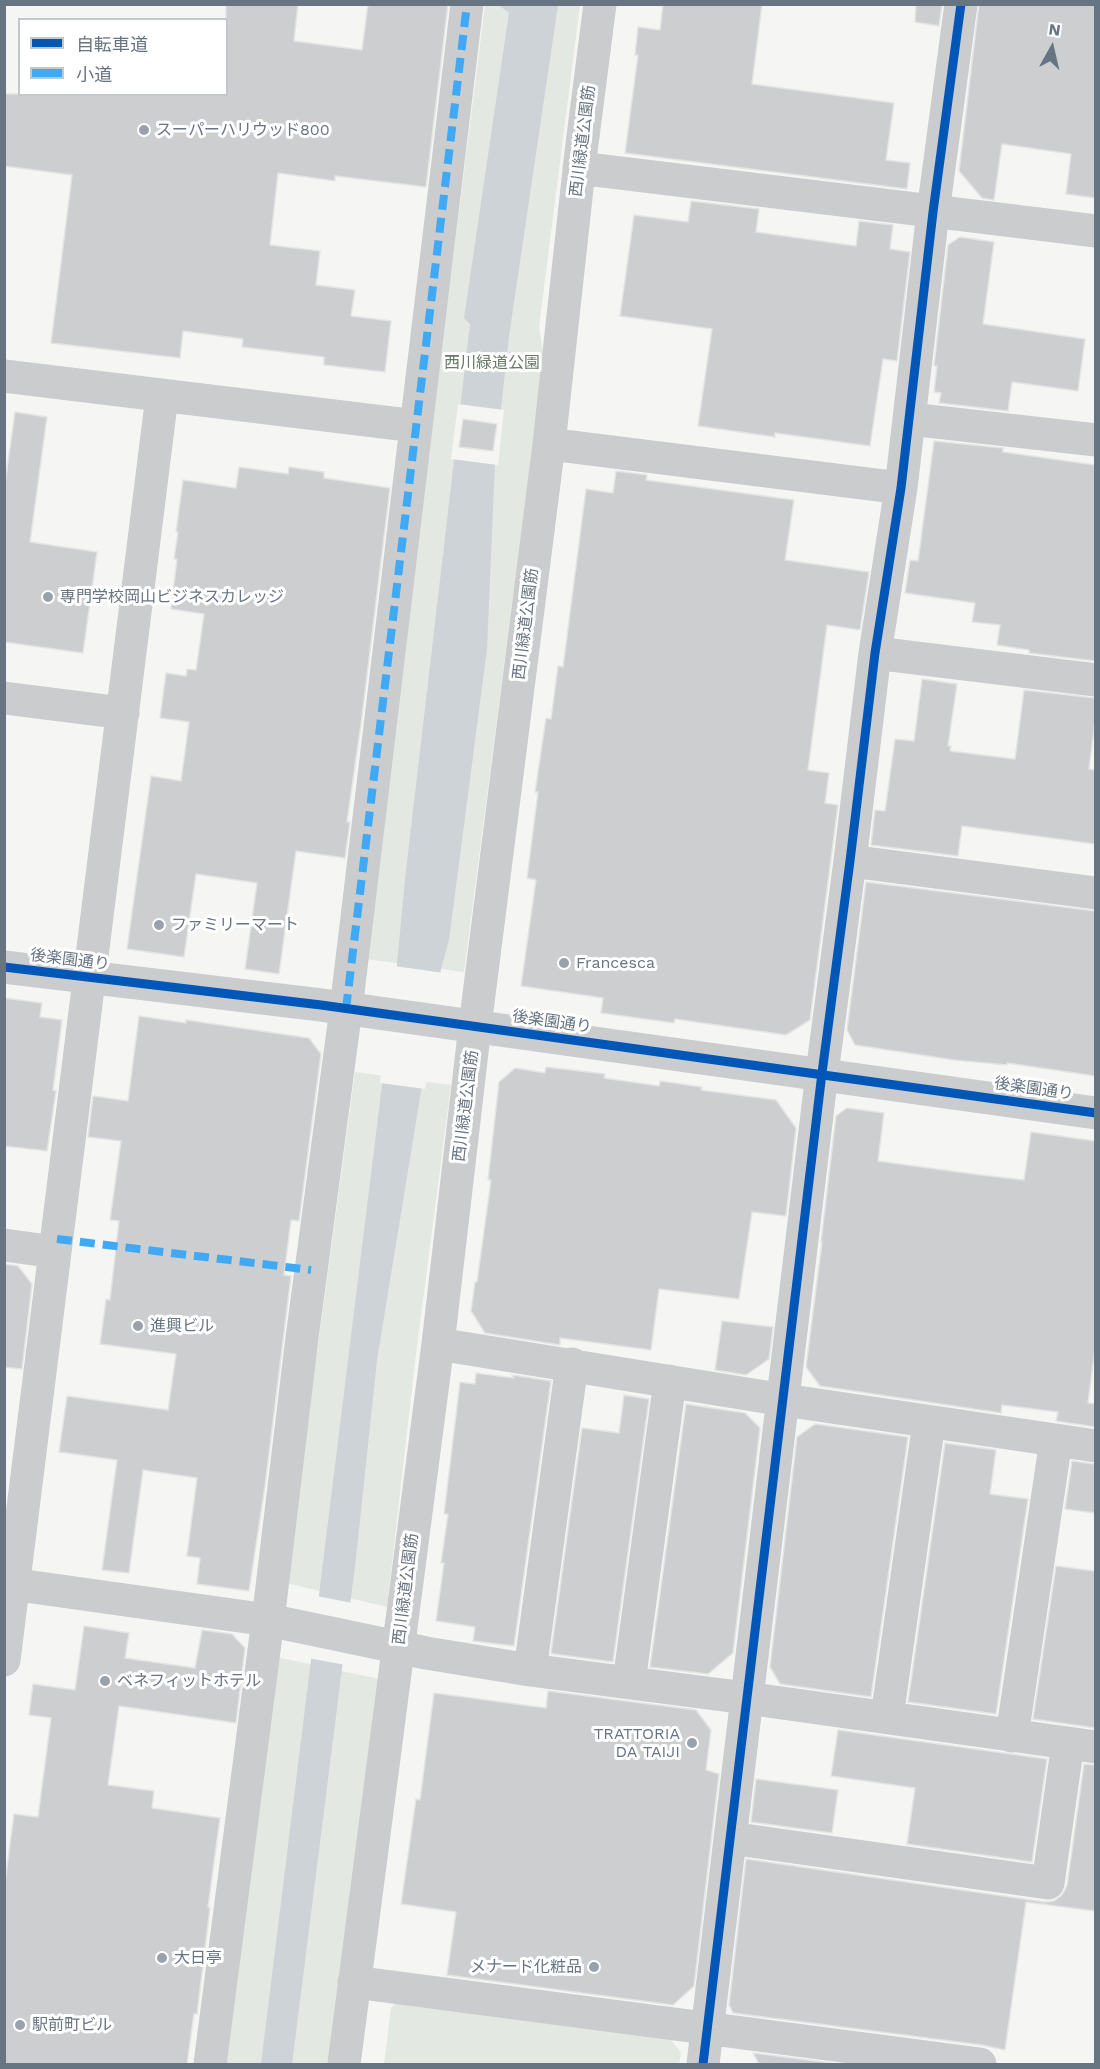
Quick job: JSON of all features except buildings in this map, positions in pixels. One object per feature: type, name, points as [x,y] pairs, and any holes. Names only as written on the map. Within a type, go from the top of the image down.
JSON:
[{"type":"street","points":[[210,2064],[346,1009],[467,4]]},
{"type":"street","name":"西川緑道公園筋","points":[[344,2064],[438,1344],[475,1026],[549,444],[579,168],[600,4]]},
{"type":"street","points":[[702,2064],[822,1073],[875,653],[901,488],[933,212],[961,4]]},
{"type":"street","points":[[579,168],[1095,231]]},
{"type":"street","points":[[4,376],[416,426]]},
{"type":"street","points":[[4,1660],[9,1584],[55,1252],[162,396]]},
{"type":"street","points":[[909,419],[1095,440]]},
{"type":"street","points":[[549,444],[901,488]]},
{"type":"street","points":[[875,653],[1095,680]]},
{"type":"street","points":[[4,698],[123,713]]},
{"type":"street","points":[[850,861],[1095,893]]},
{"type":"street","name":"後楽園通り","points":[[4,967],[475,1026],[1095,1113]]},
{"type":"street","points":[[4,1245],[55,1252]]},
{"type":"street","points":[[438,1344],[784,1400],[1095,1446]]},
{"type":"street","points":[[530,1670],[572,1364]]},
{"type":"street","points":[[629,1682],[670,1381]]},
{"type":"street","points":[[887,1718],[929,1422]]},
{"type":"street","points":[[1012,1736],[1056,1440]]},
{"type":"street","points":[[9,1584],[268,1620],[358,1640],[530,1670],[1082,1745],[1048,1883],[729,1838]]},
{"type":"street","points":[[354,1982],[980,2064]]},
{"type":"green space","name":"西川緑道公園","points":[[485,5],[580,5],[539,327],[544,358],[464,972],[365,959]]},
{"type":"green space","points":[[355,1072],[451,1085],[416,1354],[387,1607],[286,1583]]},
{"type":"green space","points":[[277,1657],[379,1679],[328,2064],[224,2064]]},
{"type":"green space","points":[[399,2000],[666,2033],[681,2053],[679,2064],[384,2064],[391,2008]]},
{"type":"shaded area","points":[[499,5],[558,5],[509,336],[495,463],[487,649],[449,940],[441,969],[377,1360],[356,1558],[292,2064],[261,2064],[397,964],[470,324],[464,318],[509,13]]},
{"type":"pier","points":[[458,404],[504,410],[498,465],[451,459]]},
{"type":"pier","points":[[394,966],[444,973],[425,1089],[380,1083]]},
{"type":"pier","points":[[316,1596],[353,1603],[346,1665],[308,1658]]},
{"type":"marked path","points":[[346,1009],[467,4]]},
{"type":"marked path","points":[[57,1239],[311,1270]]},
{"type":"cycle path","points":[[703,2064],[822,1073],[875,653],[901,488],[933,212],[961,4]]},
{"type":"cycle path","points":[[4,967],[321,1005],[1096,1113]]},
{"type":"place","name":"スーパーハリウッド800","points":[[144,130]]},
{"type":"place","name":"専門学校岡山ビジネスカレッジ","points":[[48,597]]},
{"type":"place","name":"ファミリーマート","points":[[159,925]]},
{"type":"place","name":"Francesca","points":[[564,963]]},
{"type":"place","name":"進興ビル","points":[[138,1326]]},
{"type":"place","name":"ベネフィットホテル","points":[[105,1681]]},
{"type":"place","name":"TRATTORIA DA TAIJI","points":[[692,1743]]},
{"type":"place","name":"大日亭","points":[[162,1958]]},
{"type":"place","name":"メナード化粧品","points":[[594,1967]]},
{"type":"place","name":"駅前町ビル","points":[[20,2025]]}]
